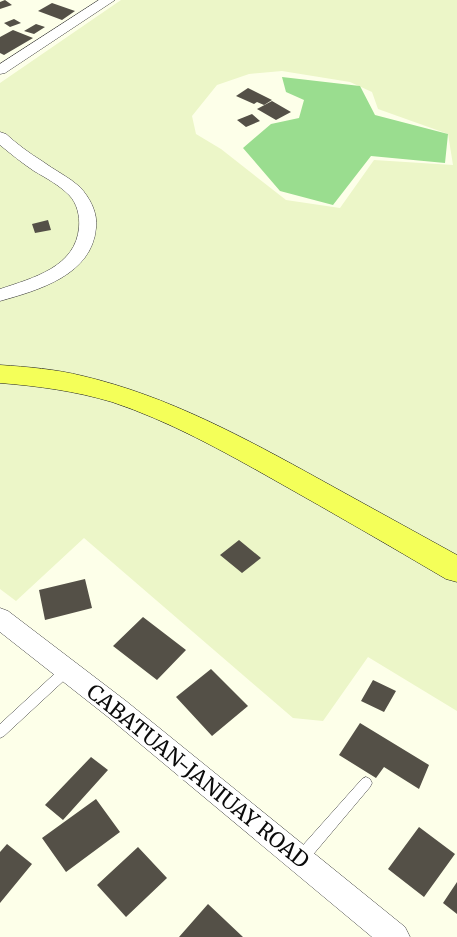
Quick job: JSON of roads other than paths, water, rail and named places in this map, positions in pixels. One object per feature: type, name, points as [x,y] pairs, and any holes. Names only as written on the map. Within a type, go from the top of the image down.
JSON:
[{"type":"main road","points":[[0,374],[26,375],[68,381],[110,391],[156,406],[217,435],[457,570]]},
{"type":"street","points":[[0,70],[108,0]]},
{"type":"street","points":[[0,137],[18,154],[72,189],[80,198],[88,214],[88,232],[75,260],[67,267],[41,281],[0,295]]},
{"type":"street","name":"CABATUAN-JANIUAY ROAD","points":[[0,618],[67,670],[395,937]]},
{"type":"lane","points":[[0,732],[67,670]]},
{"type":"lane","points":[[300,859],[366,783]]}]
